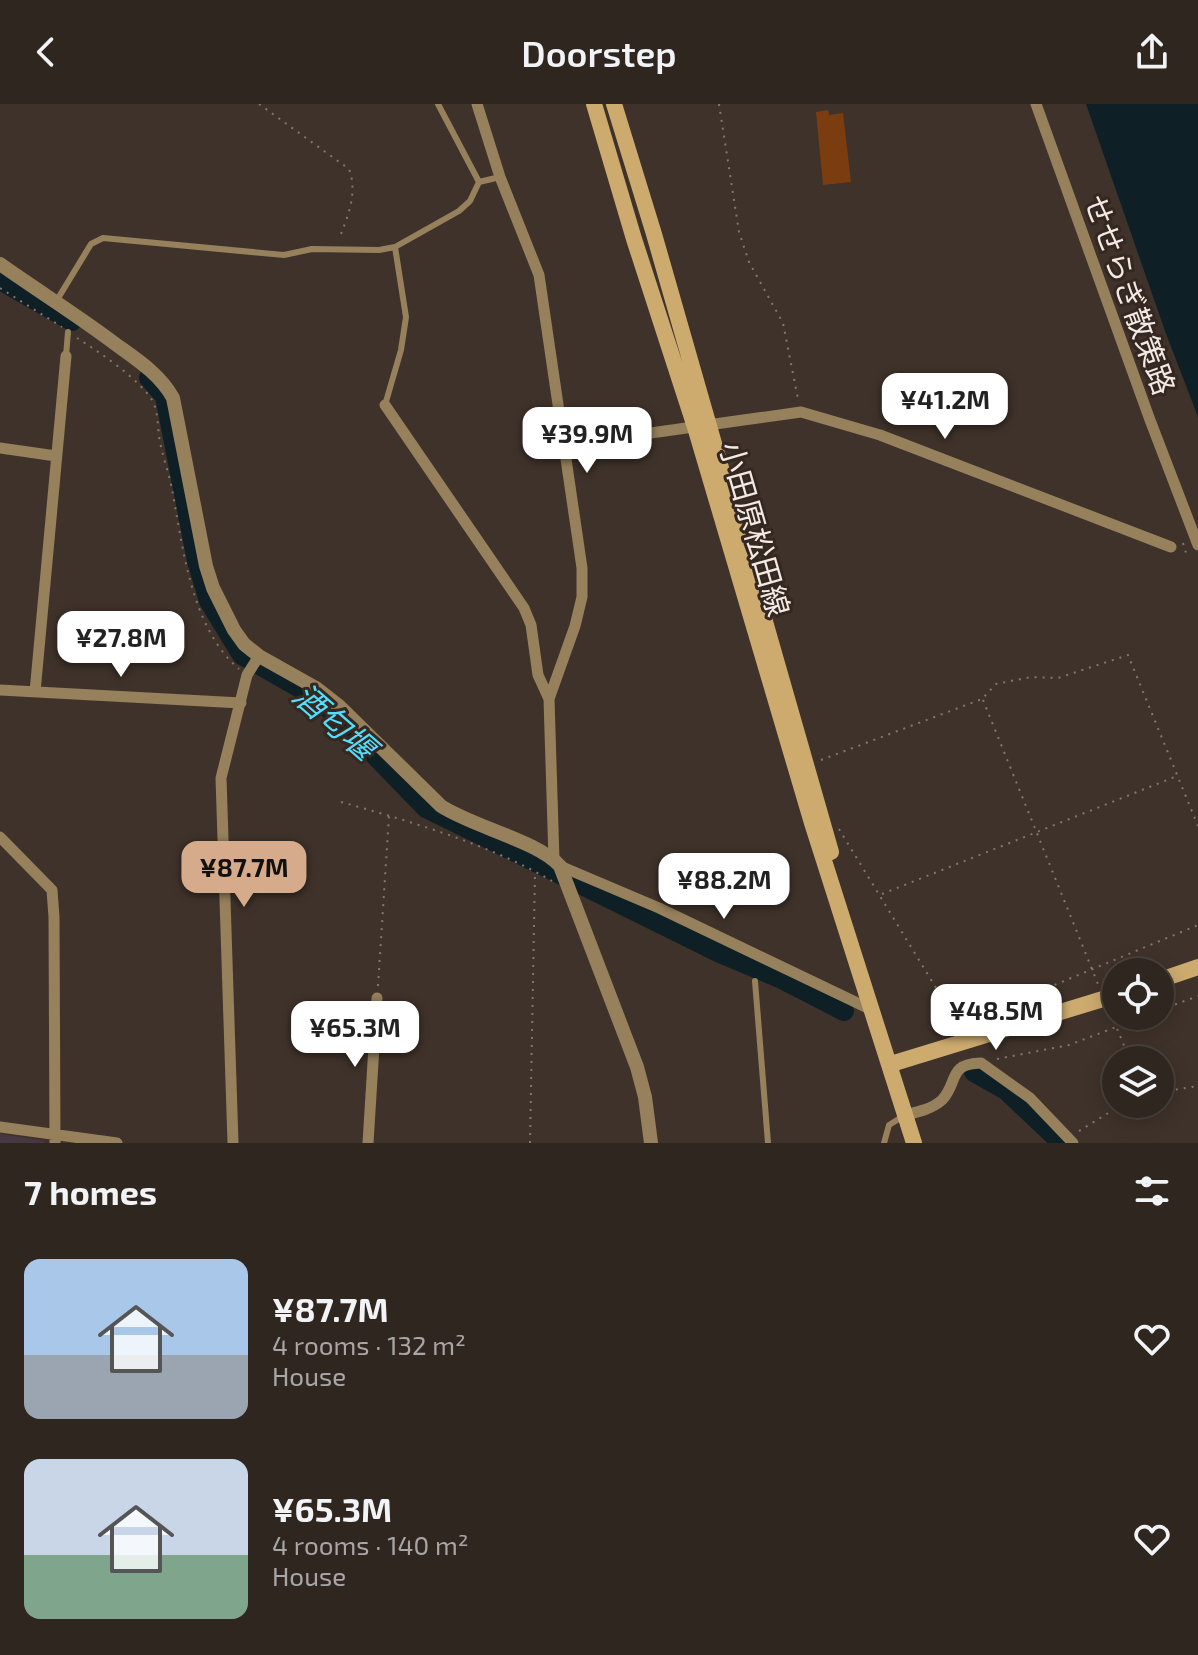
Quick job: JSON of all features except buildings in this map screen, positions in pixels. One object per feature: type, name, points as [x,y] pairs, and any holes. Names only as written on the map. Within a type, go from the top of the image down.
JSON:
[{"type":"main road","name":"小田原松田線","points":[[594,104],[634,239],[701,426],[808,766],[859,970]]},
{"type":"main road","name":"小田原松田線","points":[[614,104],[654,234],[701,426],[812,823],[914,1143]]},
{"type":"main road","points":[[1174,975],[1198,967]]},
{"type":"main road","points":[[891,1064],[1102,999]]},
{"type":"street","points":[[477,104],[500,177],[539,275],[582,568],[582,597],[575,626],[549,699]]},
{"type":"street","name":"せせらぎ散策路","points":[[1036,104],[1198,545]]},
{"type":"street","points":[[0,264],[57,300],[147,367],[167,387],[173,398],[213,588],[244,644],[259,656],[316,688],[339,706],[441,806],[454,815],[873,1010]]},
{"type":"street","points":[[35,692],[66,356]]},
{"type":"street","points":[[385,405],[524,608],[531,625],[538,675],[549,699],[557,863],[637,1067],[645,1097],[651,1143]]},
{"type":"street","points":[[565,445],[801,412],[880,435],[1171,547]]},
{"type":"street","points":[[0,448],[56,456]]},
{"type":"street","points":[[233,1143],[221,778],[247,675],[259,656]]},
{"type":"street","points":[[0,690],[241,703]]},
{"type":"street","points":[[0,837],[52,890],[55,1138]]},
{"type":"street","points":[[368,1143],[377,998]]},
{"type":"street","points":[[905,1115],[929,1108],[943,1099],[957,1070],[971,1063],[981,1063],[1030,1098],[1070,1140]]},
{"type":"street","points":[[0,1127],[55,1138],[117,1143]]},
{"type":"lane","points":[[438,104],[479,182]]},
{"type":"lane","points":[[479,182],[500,177]]},
{"type":"lane","points":[[57,300],[91,244],[103,238],[284,255],[312,249],[379,250],[395,247],[459,211],[470,201],[479,182]]},
{"type":"lane","points":[[385,405],[401,350],[406,317],[395,247]]},
{"type":"lane","points":[[66,356],[68,332]]},
{"type":"lane","points":[[755,981],[768,1143]]},
{"type":"lane","points":[[884,1143],[889,1125],[905,1115]]},
{"type":"path","points":[[259,104],[349,169],[352,204],[336,248]]},
{"type":"path","points":[[719,104],[739,232],[749,262],[783,323],[801,412]]},
{"type":"path","points":[[0,288],[68,332],[134,381],[149,396],[157,409],[160,443],[168,468],[191,586],[219,646],[247,675]]},
{"type":"path","points":[[808,766],[982,699],[996,684],[1031,677],[1058,678],[1128,655],[1198,826]]},
{"type":"path","points":[[982,699],[1098,984]]},
{"type":"path","points":[[881,895],[1177,775]]},
{"type":"path","points":[[341,802],[389,815],[498,854],[570,892]]},
{"type":"path","points":[[377,998],[389,815]]},
{"type":"path","points":[[826,830],[842,829],[955,1019],[1021,999],[1198,925]]},
{"type":"path","points":[[530,1143],[535,872]]},
{"type":"path","points":[[1174,1005],[1198,996]]},
{"type":"path","points":[[981,1063],[1069,1045],[1108,1030]]},
{"type":"path","points":[[1174,1090],[1198,1086]]},
{"type":"path","points":[[1070,1140],[1102,1118]]},
{"type":"shaded area","points":[[0,1134],[44,1141],[45,1143],[0,1143]]},
{"type":"water","points":[[1086,104],[1198,104],[1198,417],[1165,331]]},
{"type":"waterway","name":"酒匂堰","points":[[0,280],[72,321]]},
{"type":"waterway","name":"酒匂堰","points":[[149,378],[165,396],[197,561],[209,601],[242,655],[314,696],[426,808],[844,1011]]},
{"type":"waterway","name":"酒匂堰","points":[[974,1072],[1006,1090],[1062,1143]]}]
